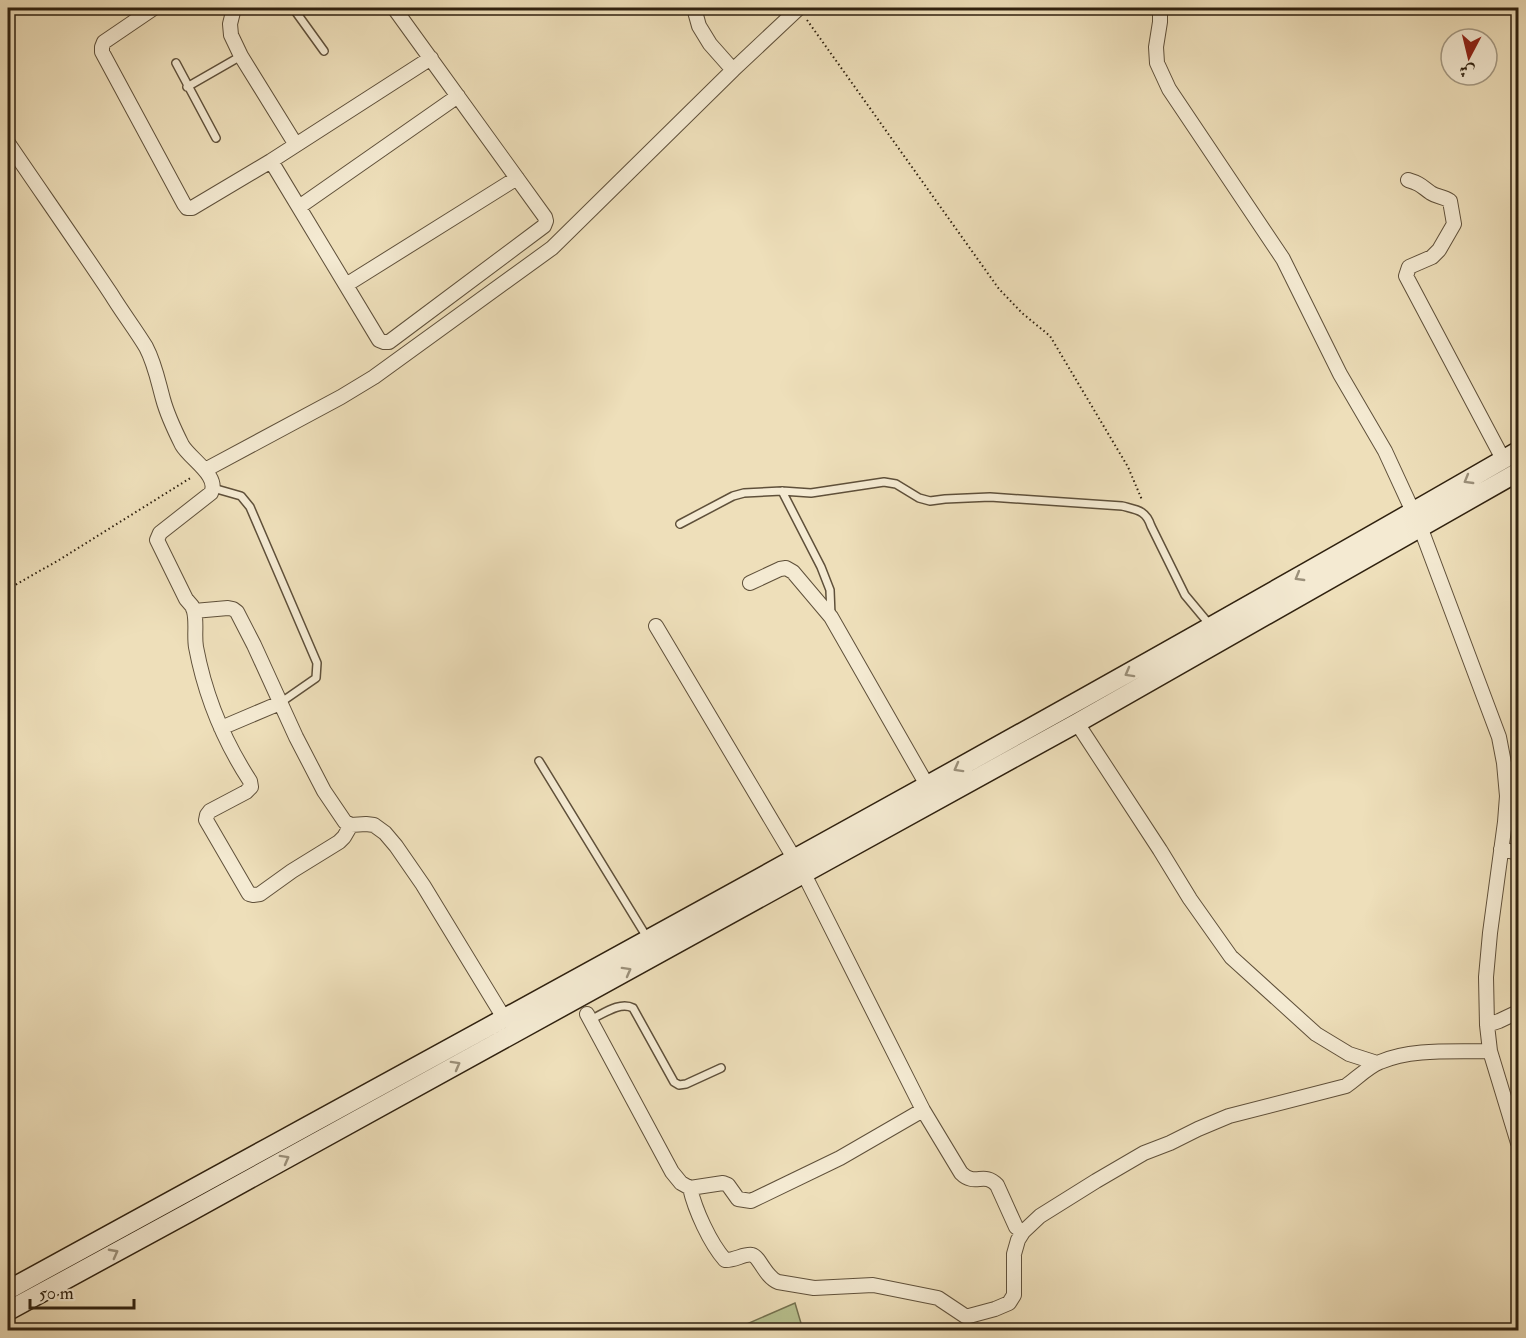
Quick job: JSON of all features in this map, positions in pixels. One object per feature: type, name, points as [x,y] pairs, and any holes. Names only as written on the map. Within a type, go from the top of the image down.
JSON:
[{"type":"street","points":[[154,8],[104,42],[102,52],[187,208],[192,208],[271,161],[431,58]]},
{"type":"street","points":[[234,8],[230,24],[231,35],[241,56],[296,145]]},
{"type":"street","points":[[271,161],[379,340],[384,342],[389,342],[544,226],[545,217],[394,8]]},
{"type":"street","points":[[694,8],[699,26],[710,44],[733,70]]},
{"type":"street","points":[[205,470],[374,377],[552,248],[799,8]]},
{"type":"street","points":[[1160,8],[1156,47],[1157,63],[1169,89],[1283,259],[1340,374],[1385,451],[1420,529],[1499,737],[1507,796],[1486,977],[1487,1025],[1490,1051],[1518,1143]]},
{"type":"street","points":[[299,207],[458,96]]},
{"type":"street","points":[[8,143],[146,348],[156,370],[164,402],[182,444],[205,470],[213,483],[211,493],[158,536],[194,611],[197,621],[195,640],[198,654],[221,728],[250,781],[251,787],[246,792],[210,811],[206,820],[249,894],[253,895],[260,894],[339,842],[351,825]]},
{"type":"street","points":[[346,285],[517,178]]},
{"type":"street","points":[[8,1311],[188,1213],[799,866],[927,785],[1212,627],[1511,455],[1406,276],[1409,267],[1439,250],[1454,224],[1450,201],[1408,180]]},
{"type":"street","points":[[8,1290],[648,939],[799,866],[1077,723],[1518,472]]},
{"type":"street","points":[[750,583],[780,569],[786,568],[793,572],[831,617],[927,785]]},
{"type":"street","points":[[194,611],[228,608],[237,612],[324,791],[345,822],[351,825],[374,825],[396,846],[423,885],[504,1018]]},
{"type":"street","points":[[656,626],[799,866],[923,1110],[962,1173],[967,1179],[992,1180],[997,1185],[1016,1227],[1023,1232]]},
{"type":"street","points":[[221,728],[280,703]]},
{"type":"street","points":[[1077,723],[1190,899],[1231,957],[1316,1034],[1349,1054],[1377,1063]]},
{"type":"street","points":[[1506,784],[1518,776]]},
{"type":"street","points":[[1501,849],[1518,853]]},
{"type":"street","points":[[1487,1025],[1499,1022],[1518,1012]]},
{"type":"street","points":[[588,1017],[672,1172],[690,1188],[723,1183],[728,1185],[738,1199],[751,1201],[840,1158],[923,1110]]},
{"type":"street","points":[[690,1188],[693,1202],[717,1252],[725,1260],[750,1254],[755,1256],[767,1275],[778,1282],[814,1288],[873,1285],[938,1298],[960,1314],[969,1316],[1009,1303],[1014,1295],[1014,1254],[1018,1240],[1040,1216],[1144,1153],[1229,1116],[1346,1086],[1377,1063],[1393,1057],[1420,1052],[1490,1051]]},
{"type":"lane","points":[[293,8],[324,51]]},
{"type":"lane","points":[[187,87],[241,56]]},
{"type":"lane","points":[[176,63],[216,138]]},
{"type":"lane","points":[[680,524],[733,496],[760,491],[811,493],[884,482],[896,484],[919,498],[930,501],[990,497],[1122,506],[1141,511],[1148,517],[1185,595],[1212,627]]},
{"type":"lane","points":[[213,488],[241,496],[250,507],[317,663],[316,678],[280,703]]},
{"type":"lane","points":[[782,491],[821,567],[830,590],[831,617]]},
{"type":"lane","points":[[539,761],[648,939]]},
{"type":"lane","points":[[588,1017],[622,1005],[629,1005],[633,1008],[674,1082],[679,1085],[721,1068]]},
{"type":"path","points":[[799,8],[999,288],[1022,313],[1050,336],[1128,467],[1143,504],[1141,511]]},
{"type":"path","points":[[8,589],[205,470]]},
{"type":"green space","points":[[795,1303],[803,1330],[733,1330]]}]
